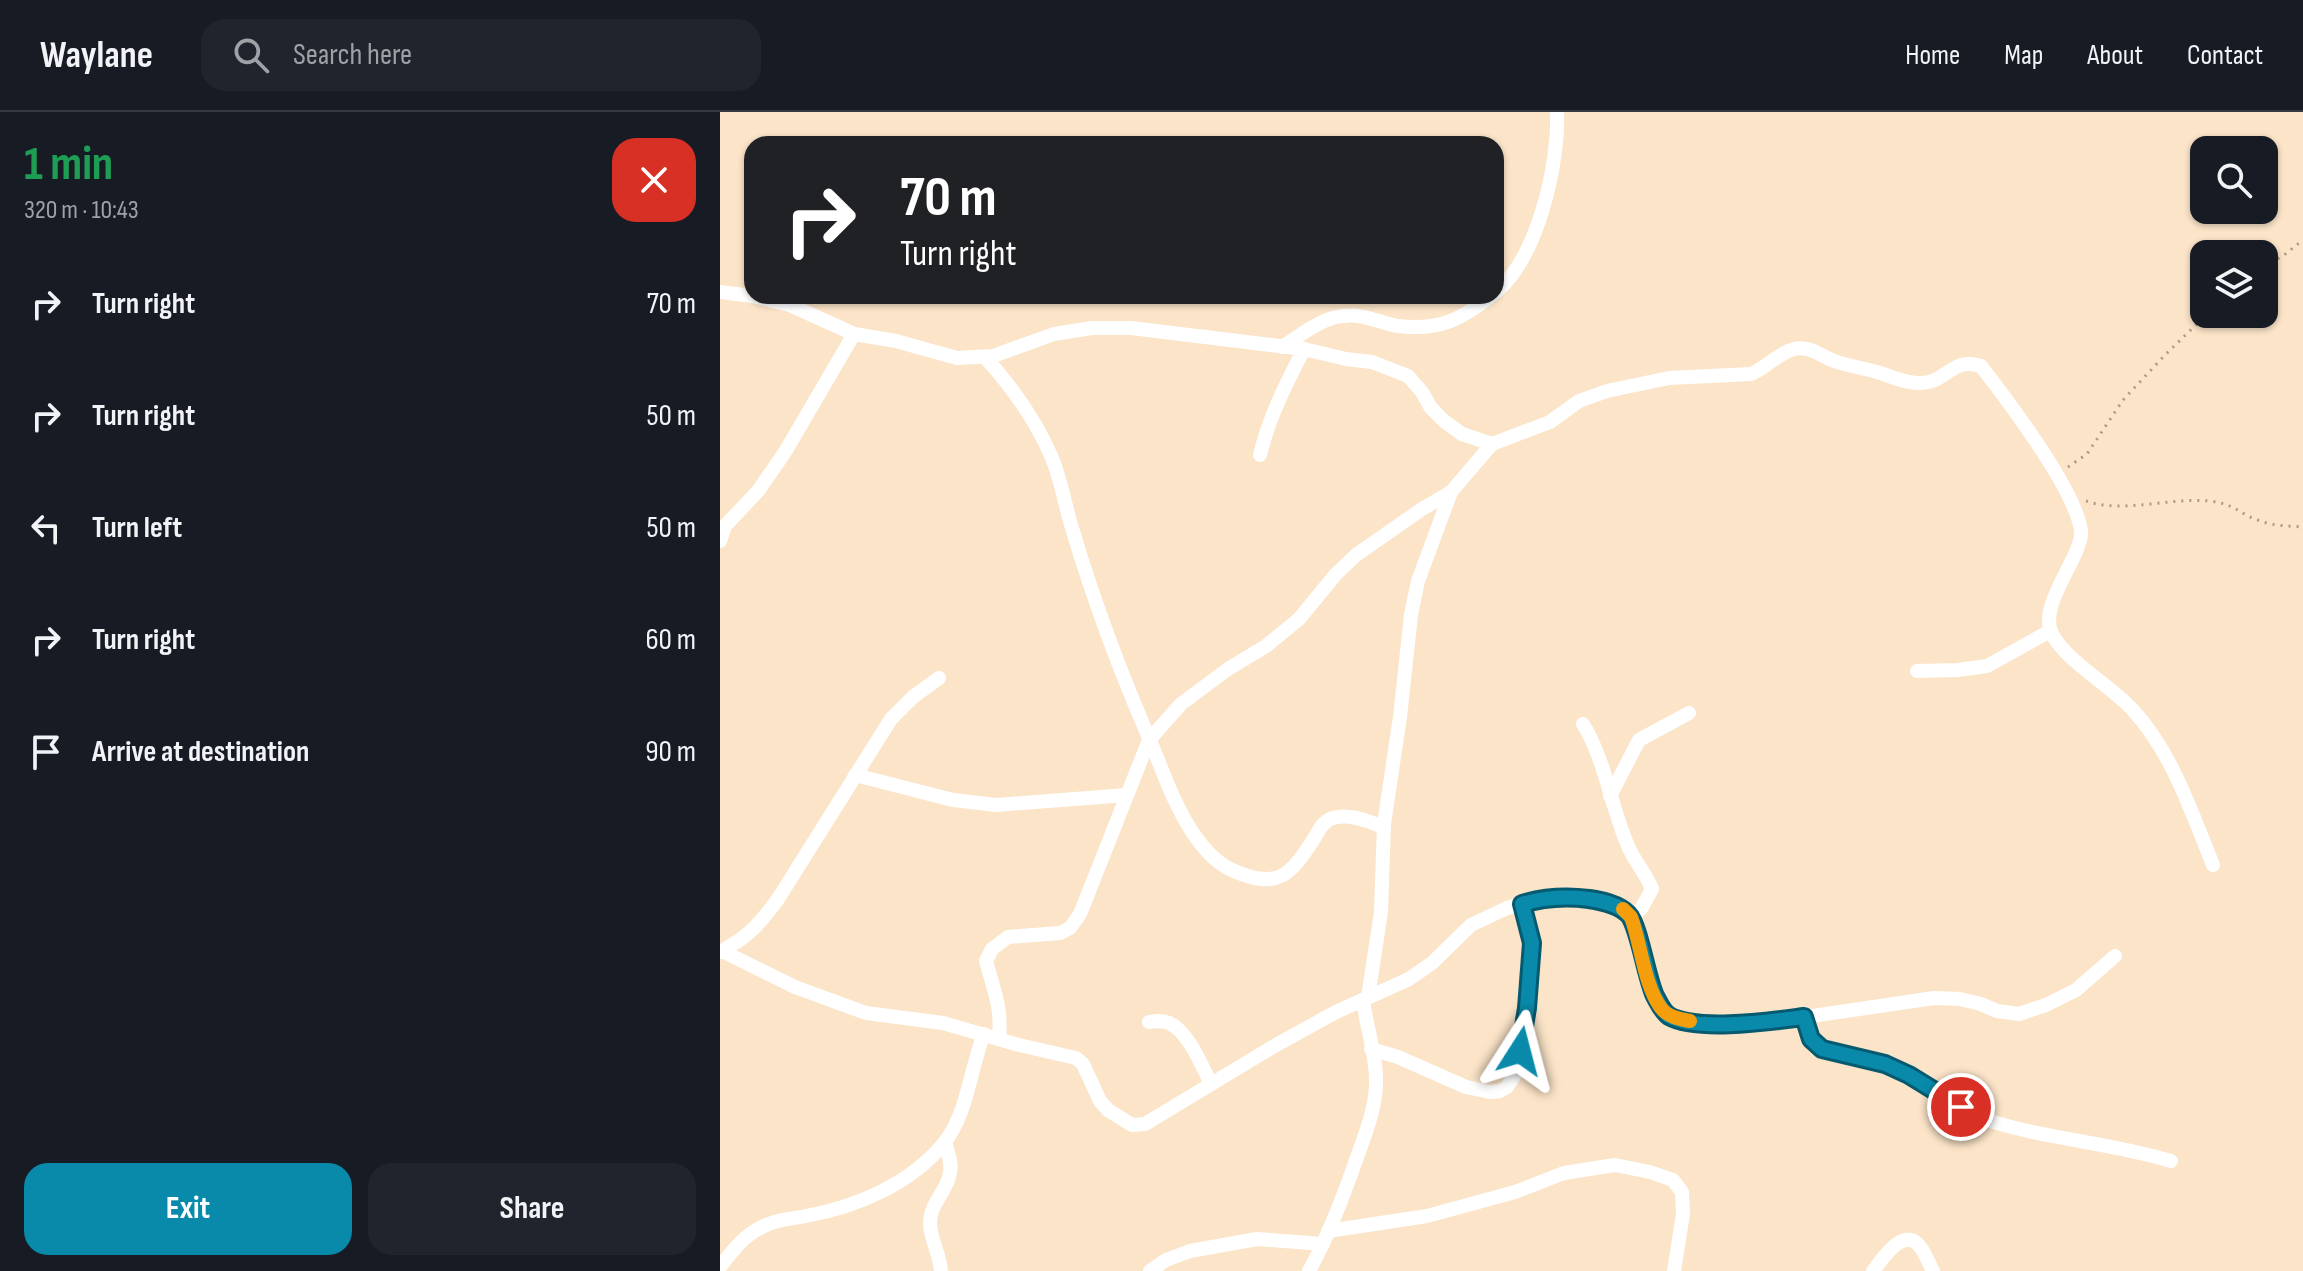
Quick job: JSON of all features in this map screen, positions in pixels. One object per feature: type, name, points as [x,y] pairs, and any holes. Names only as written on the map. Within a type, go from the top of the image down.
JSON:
[{"type":"street","points":[[1504,283],[1519,266],[1539,222],[1557,148],[1557,112]]},
{"type":"street","points":[[720,292],[744,295]]},
{"type":"street","points":[[786,304],[854,334],[896,341],[957,358],[993,356],[1054,334],[1092,328],[1131,328],[1304,349],[1372,362],[1408,376],[1444,421],[1462,434],[1492,444]]},
{"type":"street","points":[[1282,347],[1327,319],[1346,315],[1372,318],[1398,326],[1445,325],[1467,315],[1481,304]]},
{"type":"street","points":[[720,541],[725,526],[758,491],[785,452],[854,334]]},
{"type":"street","points":[[721,1265],[742,1239],[762,1226],[854,1204],[919,1167],[945,1142],[967,1097],[976,1053],[992,1036],[1001,1018],[986,961],[992,949],[1008,937],[1060,933],[1070,928],[1080,914],[1149,740],[1181,704],[1228,669],[1266,646],[1299,619],[1356,555],[1451,492],[1492,444],[1550,422],[1592,395],[1669,378],[1751,374],[1790,350],[1805,348],[1836,362],[1921,384],[1945,375],[1960,364],[1970,362],[1981,366],[2045,456],[2078,515],[2082,536],[2051,609],[2050,631],[2061,646],[2134,712],[2162,750],[2184,791],[2213,865]]},
{"type":"street","points":[[1260,455],[1274,409],[1304,349]]},
{"type":"street","points":[[985,357],[1012,387],[1053,460],[1071,527],[1126,686],[1175,801],[1193,834],[1210,855],[1229,869],[1251,878],[1270,880],[1283,876],[1294,866],[1323,824],[1331,819],[1344,816],[1383,827]]},
{"type":"street","points":[[1309,1271],[1326,1238],[1366,1132],[1375,1095],[1376,1078],[1365,999],[1381,912],[1383,827],[1400,717],[1411,615],[1422,569],[1451,492]]},
{"type":"street","points":[[1917,671],[1987,666],[2050,631]]},
{"type":"street","points":[[721,952],[747,937],[760,924],[891,719],[913,697],[939,678]]},
{"type":"street","points":[[1610,796],[1639,740],[1689,713]]},
{"type":"street","points":[[1583,724],[1604,765],[1610,796],[1634,861],[1652,889],[1641,909],[1631,917]]},
{"type":"street","points":[[855,775],[953,800],[996,805],[1127,795]]},
{"type":"street","points":[[721,952],[795,987],[866,1013],[943,1023],[1076,1058],[1083,1064],[1100,1101],[1118,1118],[1132,1125],[1145,1124],[1159,1117],[1288,1038],[1409,979],[1432,963],[1471,925],[1507,908],[1566,896],[1620,907],[1631,917],[1661,1008],[1669,1016],[1689,1021],[1751,1025],[1934,998],[1960,999],[1997,1011],[2019,1014],[2076,990],[2115,956]]},
{"type":"street","points":[[1371,1049],[1398,1057],[1466,1087],[1490,1092],[1507,1087],[1516,1073],[1528,997],[1532,943],[1522,904]]},
{"type":"street","points":[[1804,1017],[1811,1039],[1822,1049],[1885,1064],[1979,1117],[2171,1161]]},
{"type":"street","points":[[1149,1022],[1161,1020],[1179,1029],[1211,1084]]},
{"type":"street","points":[[941,1271],[940,1255],[930,1222],[951,1171],[945,1142]]},
{"type":"street","points":[[1150,1271],[1166,1260],[1190,1251],[1257,1239],[1326,1238],[1427,1216],[1515,1192],[1564,1173],[1615,1165],[1673,1180],[1682,1192],[1683,1214],[1674,1271]]},
{"type":"street","points":[[1873,1271],[1897,1243],[1905,1240],[1920,1245],[1933,1271]]},
{"type":"path","points":[[2278,259],[2303,240]]},
{"type":"path","points":[[2056,476],[2087,454],[2123,400],[2193,328]]},
{"type":"path","points":[[2067,495],[2093,504],[2210,501],[2230,504],[2260,521],[2303,527]]},
{"type":"slow traffic","points":[[1623,909],[1631,917],[1661,1008],[1669,1016],[1690,1021]]},
{"type":"route","points":[[1520,1051],[1532,943],[1522,904],[1566,896],[1620,907],[1631,917],[1652,988],[1661,1008],[1669,1016],[1689,1021],[1751,1025],[1804,1017],[1811,1039],[1822,1049],[1885,1064],[1961,1107]]}]
